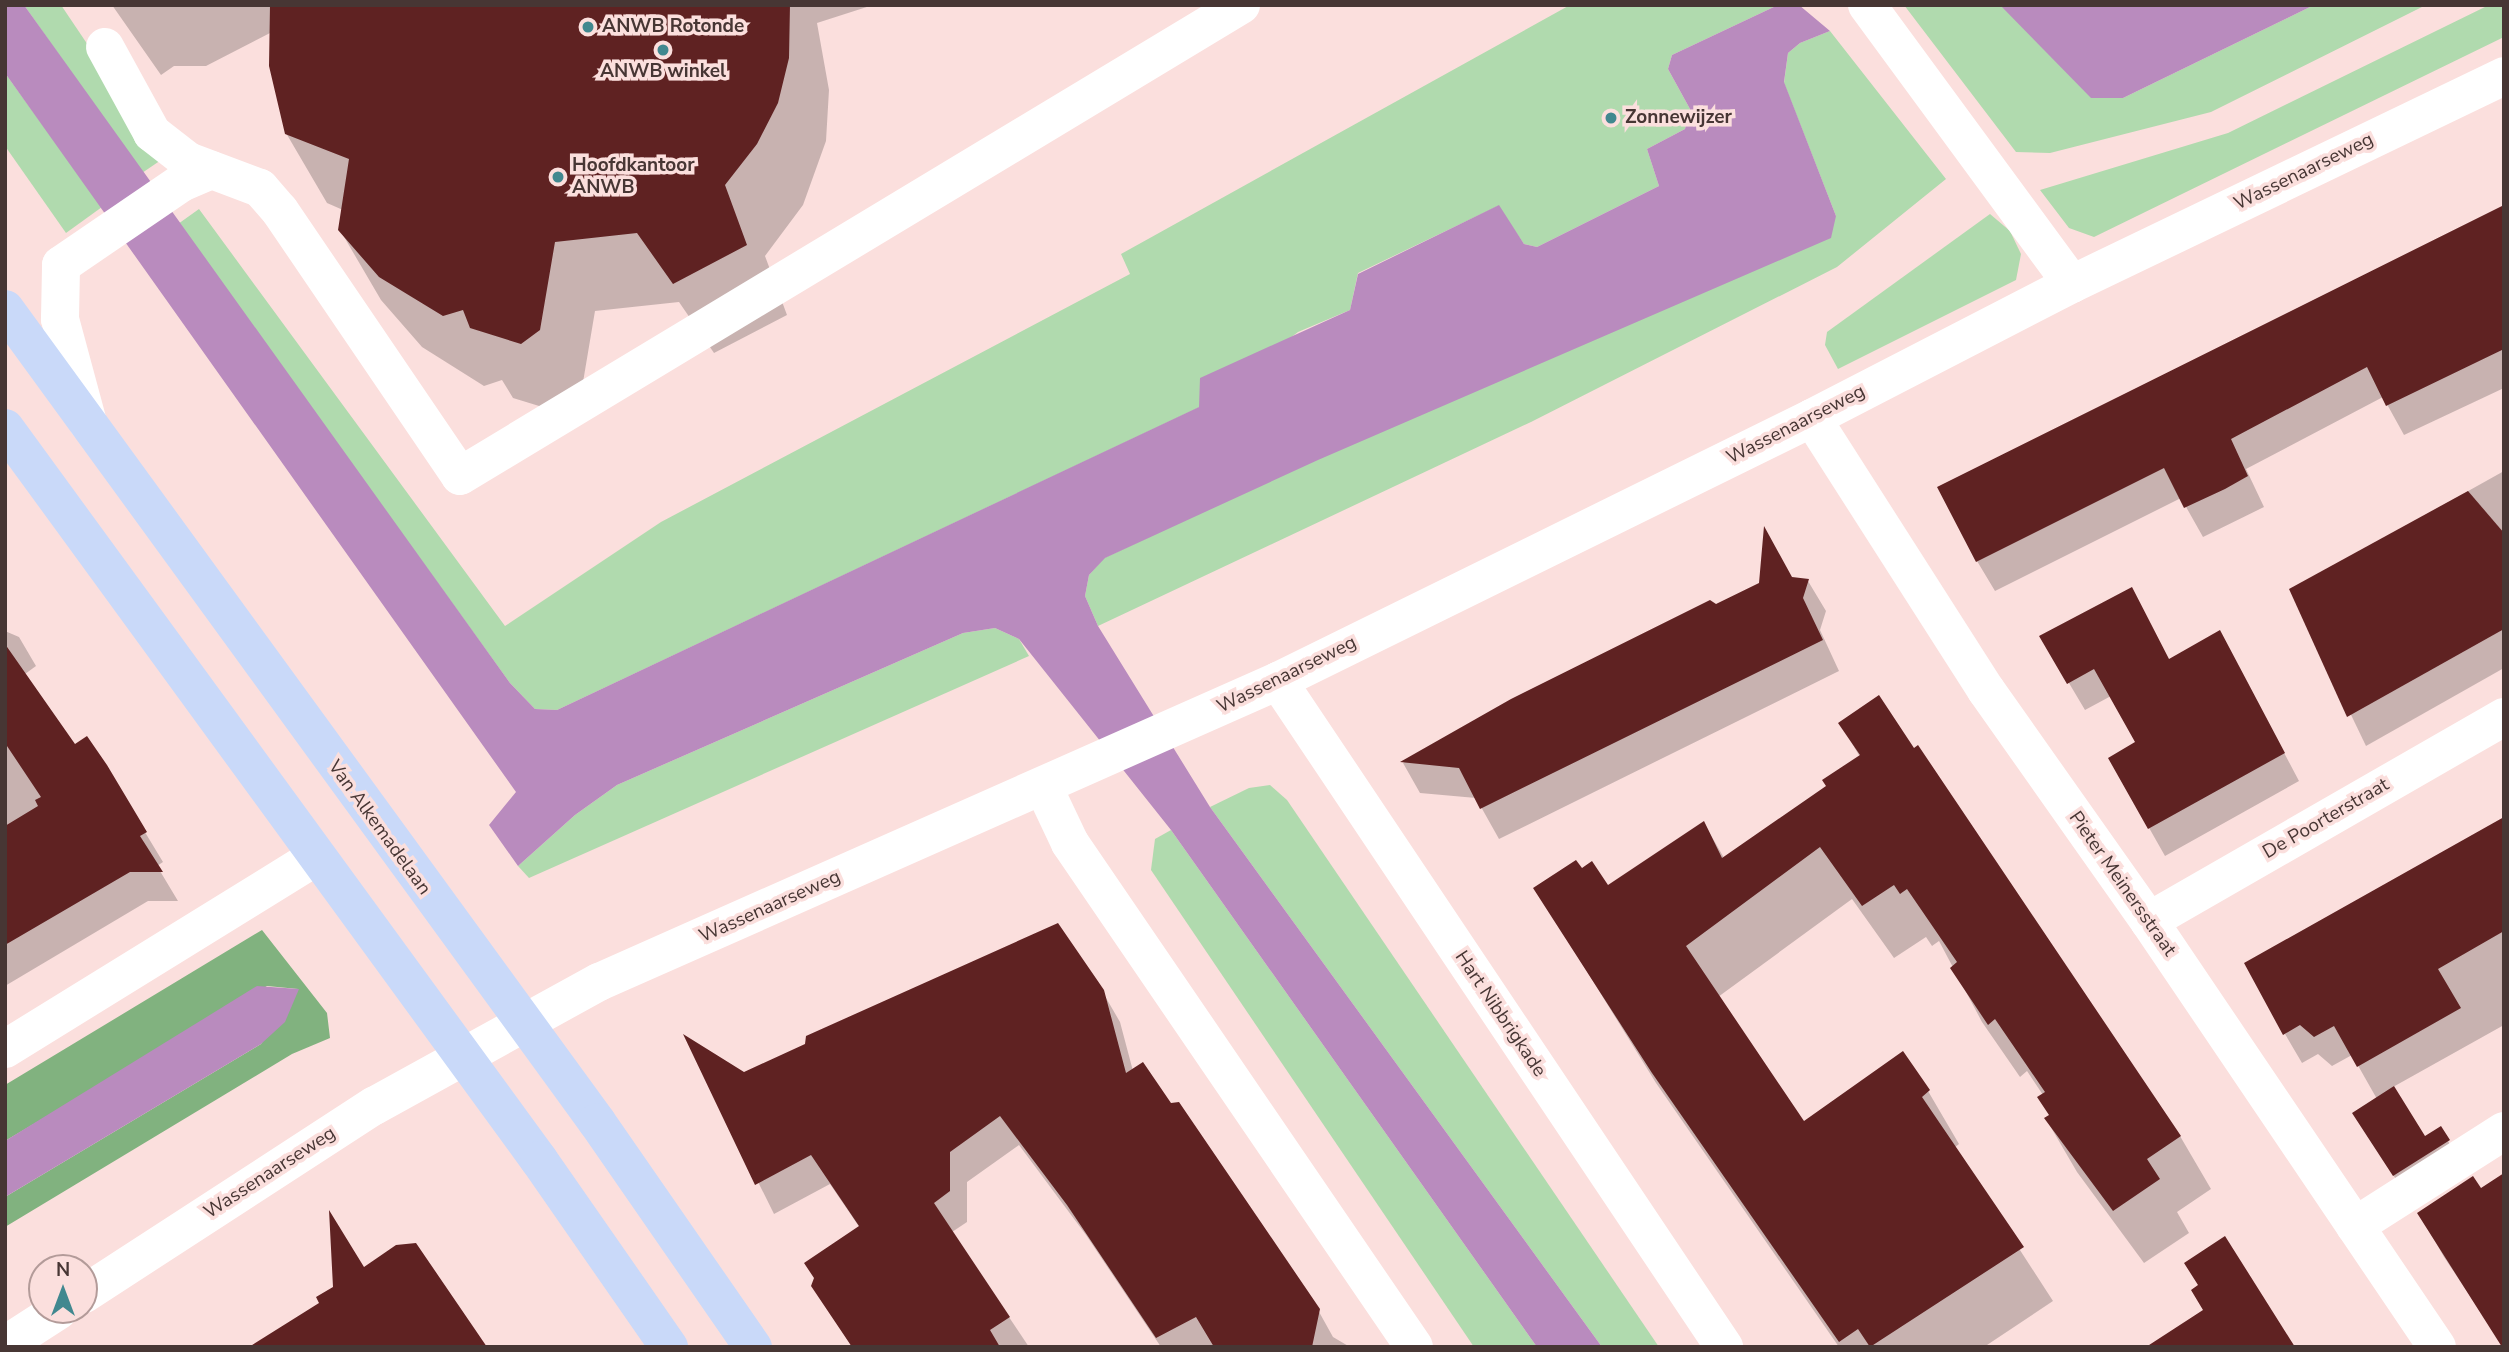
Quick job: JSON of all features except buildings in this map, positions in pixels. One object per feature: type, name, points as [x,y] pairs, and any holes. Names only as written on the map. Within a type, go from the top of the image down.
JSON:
[{"type":"main road","name":"Van Alkemadelaan","points":[[5,309],[524,1022],[753,1347]]},
{"type":"main road","points":[[5,428],[669,1347]]},
{"type":"street","points":[[90,428],[60,319],[61,265],[196,177],[260,188],[280,211],[460,476],[1241,5]]},
{"type":"street","points":[[1867,6],[2072,284]]},
{"type":"street","points":[[105,47],[152,134],[188,161],[196,177]]},
{"type":"street","name":"Wassenaarseweg","points":[[98,1285],[365,1112],[461,1056],[624,970],[1278,681],[1812,418],[2072,284],[2504,76]]},
{"type":"street","name":"Pieter Meinersstraat","points":[[1812,418],[1986,690],[2149,921],[2437,1347]]},
{"type":"street","name":"Hart Nibbrigkade","points":[[1278,681],[1724,1347]]},
{"type":"street","name":"De Poorterstraat","points":[[2149,921],[2504,717]]},
{"type":"street","points":[[1043,786],[1070,843],[1414,1347]]},
{"type":"street","points":[[5,1049],[316,857]]},
{"type":"street","points":[[2354,1226],[2504,1131]]},
{"type":"street","points":[[5,1345],[37,1324]]},
{"type":"green space","points":[[24,5],[61,5],[164,158],[142,173]]},
{"type":"green space","points":[[1570,5],[1778,5],[1672,55],[1668,69],[1690,109],[1685,129],[1647,149],[1659,186],[1537,247],[1524,244],[1498,206],[1358,273],[1350,310],[1298,332],[1200,407],[557,710],[535,709],[510,683],[178,224],[199,209],[505,626],[661,522],[1130,274],[1121,254]]},
{"type":"green space","points":[[1904,5],[2000,5],[2123,98],[2314,5],[2426,5],[2211,112],[2050,153],[2016,152]]},
{"type":"green space","points":[[2489,5],[2504,5],[2504,37],[2094,237],[2069,228],[2040,190],[2228,133]]},
{"type":"green space","points":[[1830,31],[1946,179],[1837,267],[1531,422],[1098,626],[1085,596],[1089,575],[1104,558],[1836,216],[1784,83],[1788,53],[1800,43]]},
{"type":"green space","points":[[5,73],[102,207],[66,233],[5,146]]},
{"type":"green space","points":[[1990,214],[2010,231],[2021,254],[2016,280],[1838,369],[1825,345],[1827,332]]},
{"type":"green space","points":[[995,628],[1019,639],[1029,656],[529,878],[518,866],[575,815],[617,785],[963,633]]},
{"type":"green space","points":[[1270,785],[1287,800],[1659,1347],[1602,1347],[1210,807],[1249,788]]},
{"type":"green space","points":[[1171,830],[1537,1347],[1474,1347],[1151,870],[1155,839]]},
{"type":"green space","points":[[262,930],[327,1013],[330,1038],[292,1054],[5,1227],[5,1197],[261,1044],[298,989],[267,986],[5,1141],[5,1085]]},
{"type":"shaded area","points":[[5,5],[24,5],[510,683],[535,709],[557,710],[1199,407],[1200,378],[1350,310],[1358,274],[1499,205],[1524,244],[1537,247],[1659,186],[1647,149],[1685,129],[1690,109],[1668,69],[1672,55],[1778,5],[1799,5],[1830,31],[1800,43],[1788,53],[1784,82],[1836,216],[1831,238],[1318,460],[1105,558],[1089,575],[1085,596],[1098,626],[1210,807],[1602,1347],[1537,1347],[1171,830],[1019,639],[995,628],[963,633],[617,785],[575,815],[518,866],[489,825],[516,792],[5,73]]},
{"type":"shaded area","points":[[2000,5],[2314,5],[2123,98],[2091,98]]},
{"type":"shaded area","points":[[257,986],[299,989],[285,1022],[261,1044],[5,1197],[5,1141]]},
{"type":"place","name":"ANWB Rotonde","points":[[588,27]]},
{"type":"place","name":"ANWB winkel","points":[[663,50]]},
{"type":"place","name":"Zonnewijzer","points":[[1611,118]]},
{"type":"place","name":"Hoofdkantoor ANWB","points":[[558,177]]}]
